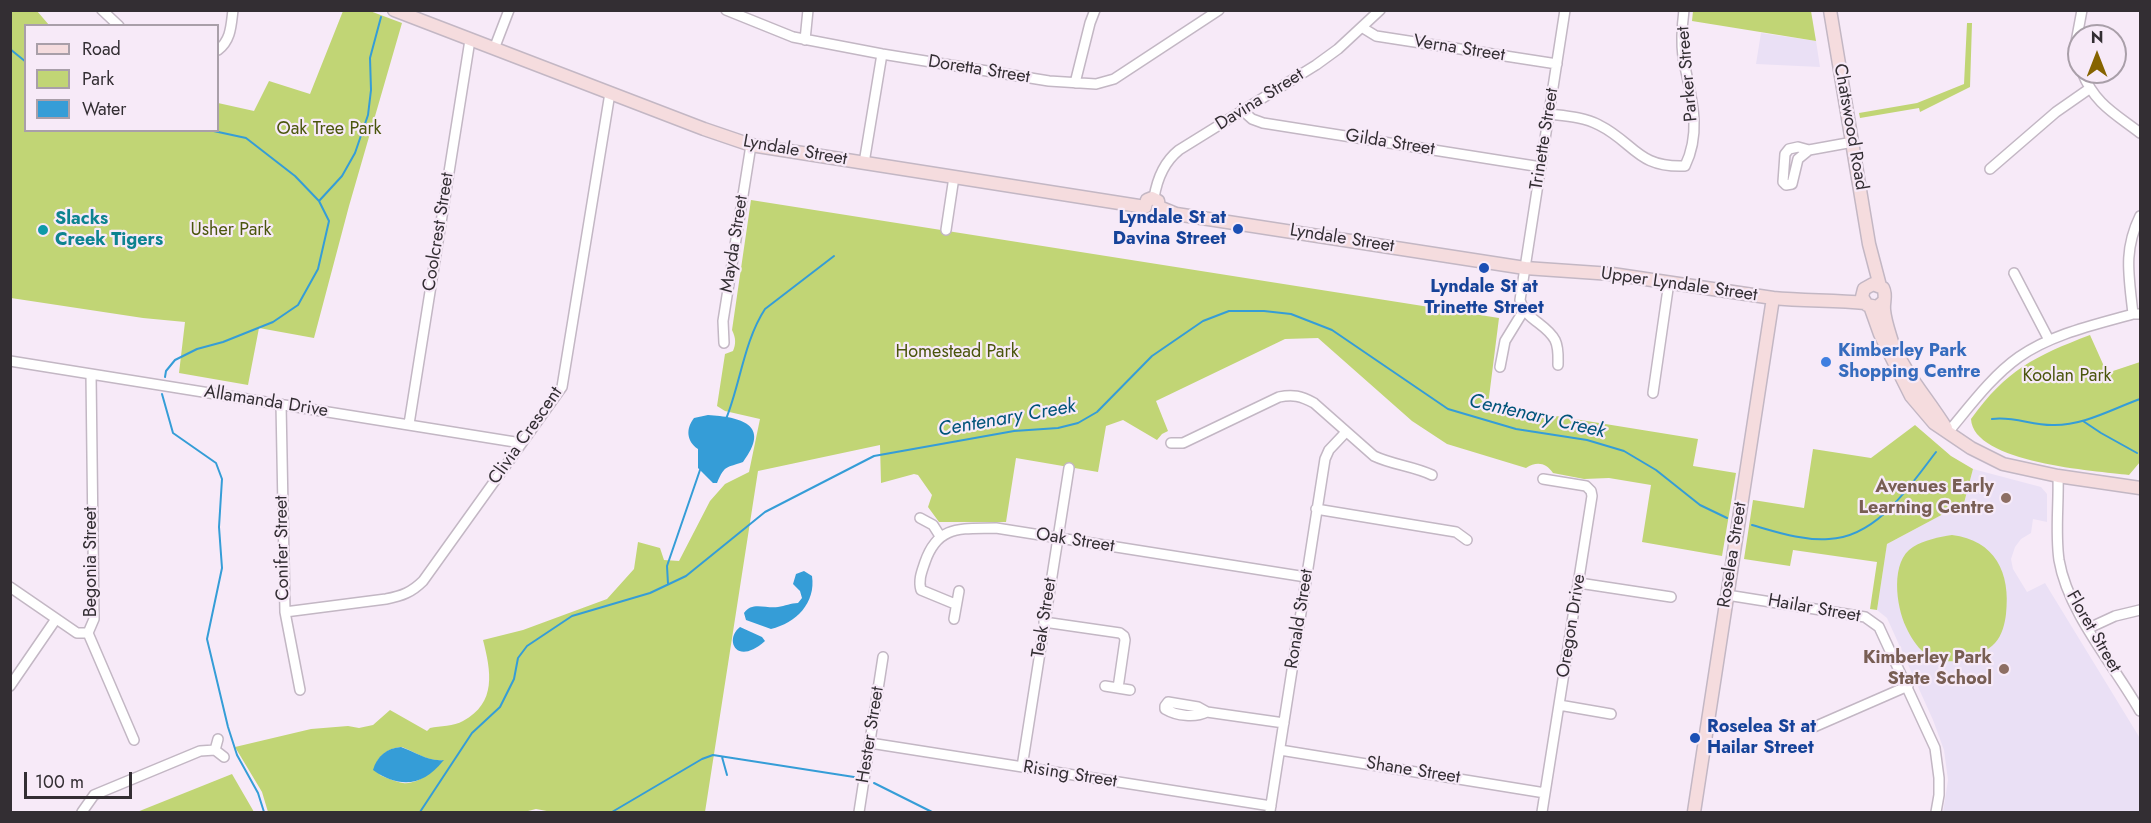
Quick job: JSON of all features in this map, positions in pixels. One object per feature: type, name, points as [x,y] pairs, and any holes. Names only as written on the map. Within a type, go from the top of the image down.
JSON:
[{"type":"street","points":[[102,10],[117,24]]},
{"type":"street","points":[[219,49],[226,44],[229,36],[233,10]]},
{"type":"street","name":"Lyndale Street","points":[[394,10],[704,129],[752,145],[954,177],[1153,204],[1176,214],[1525,267]]},
{"type":"street","points":[[494,49],[509,10]]},
{"type":"street","name":"Doretta Street","points":[[726,10],[805,40],[882,54],[1075,83],[1096,84],[1114,79],[1219,10]]},
{"type":"street","points":[[805,40],[808,10]]},
{"type":"street","points":[[1075,83],[1095,10]]},
{"type":"street","name":"Davina Street","points":[[1153,204],[1160,175],[1173,155],[1317,65],[1363,28],[1380,10]]},
{"type":"street","name":"Trinette Street","points":[[1524,310],[1520,300],[1565,10]]},
{"type":"street","name":"Parker Street","points":[[1549,114],[1588,120],[1602,126],[1652,163],[1667,167],[1685,166],[1690,155],[1695,123],[1694,103],[1683,55],[1684,10]]},
{"type":"street","name":"Chatswood Road","points":[[1830,10],[1869,244],[1880,286],[1885,291],[1883,302],[1885,318],[1913,390]]},
{"type":"street","name":"Verna Street","points":[[1363,28],[1376,36],[1557,64]]},
{"type":"street","name":"Coolcrest Street","points":[[408,424],[470,40]]},
{"type":"street","points":[[864,163],[882,54]]},
{"type":"street","points":[[2087,84],[2114,115],[2140,133]]},
{"type":"street","points":[[1990,169],[2056,112],[2089,89]]},
{"type":"street","name":"Clivia Crescent","points":[[285,612],[386,599],[413,591],[436,563],[562,387],[610,93]]},
{"type":"street","name":"Gilda Street","points":[[1242,110],[1252,119],[1263,123],[1541,167]]},
{"type":"street","points":[[1809,150],[1853,142]]},
{"type":"street","name":"Mayda Street","points":[[724,343],[723,321],[752,145]]},
{"type":"street","points":[[946,230],[954,177]]},
{"type":"street","points":[[1948,431],[1990,383],[2020,357],[2049,340],[2137,314],[2128,248],[2140,216]]},
{"type":"street","name":"Chatswood Road","points":[[1869,244],[1866,297],[1880,334],[1913,390],[1948,431],[1971,448],[1995,461],[2029,471],[2140,488]]},
{"type":"street","name":"Upper Lyndale Street","points":[[1525,267],[1612,274],[1796,301],[1866,297]]},
{"type":"street","points":[[2014,273],[2049,340]]},
{"type":"street","points":[[1653,393],[1669,282]]},
{"type":"street","points":[[1880,286],[1873,284],[1866,297],[1877,307],[1883,302]]},
{"type":"street","name":"Roselea Street","points":[[1694,813],[1773,298]]},
{"type":"street","points":[[1500,367],[1504,341],[1524,310],[1555,340],[1558,365]]},
{"type":"street","name":"Allamanda Drive","points":[[10,362],[521,443]]},
{"type":"street","name":"Begonia Street","points":[[91,374],[94,619],[88,633],[98,650],[134,740]]},
{"type":"street","points":[[1171,443],[1183,443],[1279,397],[1292,394],[1314,403],[1374,456],[1420,469],[1432,475]]},
{"type":"street","name":"Conifer Street","points":[[281,404],[285,612],[300,690]]},
{"type":"street","name":"Ronald Street","points":[[1270,809],[1325,459],[1329,450],[1346,432]]},
{"type":"street","name":"Teak Street","points":[[1022,767],[1069,468]]},
{"type":"street","name":"Floret Street","points":[[2058,476],[2057,529],[2061,570],[2072,600],[2140,711]]},
{"type":"street","name":"Oregon Drive","points":[[1542,813],[1592,496],[1592,490],[1586,486],[1543,479]]},
{"type":"street","points":[[1316,510],[1456,532],[1467,540]]},
{"type":"street","points":[[920,518],[933,525],[940,536],[928,553],[919,584],[921,590],[955,604]]},
{"type":"street","name":"Oak Street","points":[[940,536],[953,530],[996,528],[1306,577]]},
{"type":"street","points":[[1578,583],[1671,597]]},
{"type":"street","points":[[10,587],[77,633],[88,633]]},
{"type":"street","points":[[954,619],[959,591]]},
{"type":"street","name":"Hailar Street","points":[[1727,595],[1871,619],[1880,627],[1935,748],[1939,778],[1936,813]]},
{"type":"street","points":[[2089,628],[2115,616],[2140,610]]},
{"type":"street","points":[[10,686],[56,619]]},
{"type":"street","points":[[1044,622],[1120,633],[1124,636],[1118,688]]},
{"type":"street","name":"Hester Street","points":[[859,813],[883,657]]},
{"type":"street","points":[[1105,686],[1130,690]]},
{"type":"street","points":[[1814,728],[1908,686]]},
{"type":"street","points":[[1559,705],[1611,714]]},
{"type":"street","points":[[1207,712],[1284,723]]},
{"type":"street","points":[[215,750],[218,739]]},
{"type":"street","name":"Rising Street","points":[[870,743],[1270,809]]},
{"type":"street","points":[[82,813],[94,795],[200,751],[215,750],[224,758]]},
{"type":"street","name":"Shane Street","points":[[1280,750],[1545,793]]},
{"type":"shaded area","points":[[1761,33],[1816,41],[1820,67],[1756,64]]},
{"type":"shaded area","name":"Kimberley Park State School","points":[[1973,469],[2041,487],[2047,494],[2047,522],[2033,519],[2031,533],[2021,539],[2015,547],[2011,559],[2013,569],[2027,592],[2045,583],[2138,735],[2140,739],[2140,812],[1943,812],[1948,780],[1944,750],[1887,618],[1877,610],[1887,544],[1964,503]]},
{"type":"green space","name":"Usher Park","points":[[10,11],[37,11],[48,24],[24,24],[24,132],[219,132],[219,103],[254,111],[269,81],[310,94],[343,11],[370,11],[402,23],[349,206],[314,338],[259,328],[248,385],[179,373],[185,322],[11,298]]},
{"type":"green space","points":[[1693,11],[1811,11],[1816,41],[1692,21]]},
{"type":"green space","points":[[1967,23],[1972,23],[1970,87],[1920,112],[1919,108],[1860,118],[1859,113],[1917,103],[1964,84]]},
{"type":"green space","name":"Homestead Park","points":[[751,200],[1499,318],[1488,405],[1698,439],[1693,466],[1736,473],[1722,556],[1642,542],[1651,485],[1609,478],[1584,479],[1553,473],[1541,464],[1534,464],[1526,468],[1447,444],[1412,421],[1318,338],[1285,339],[1156,401],[1168,431],[1157,440],[1123,420],[1106,426],[1098,472],[1016,458],[1006,522],[939,522],[928,507],[932,495],[918,475],[914,474],[881,483],[880,445],[758,471],[705,812],[552,812],[536,809],[524,812],[268,812],[262,792],[235,747],[311,729],[348,726],[359,728],[373,725],[390,710],[427,731],[430,728],[459,723],[474,714],[486,696],[489,675],[483,640],[523,630],[607,599],[634,569],[638,542],[660,548],[664,560],[679,561],[710,501],[725,484],[749,472],[760,419],[725,411],[717,406],[725,354],[733,351],[735,346],[732,330]],"holes":[[[402,747],[427,758],[443,760],[414,782],[400,782],[380,775],[377,761],[388,751]]]},
{"type":"green space","name":"Koolan Park","points":[[2090,335],[2107,373],[2140,362],[2140,462],[2129,475],[2038,462],[1992,446],[1977,434],[1971,419],[2010,376],[2037,358]]},
{"type":"green space","points":[[1915,425],[1951,456],[1973,469],[1964,503],[1887,544],[1877,610],[1870,609],[1877,562],[1793,550],[1790,566],[1744,559],[1753,500],[1804,508],[1813,449],[1871,458]]},
{"type":"green space","points":[[1952,535],[1967,538],[1989,551],[2002,572],[2007,599],[2004,625],[1995,643],[1975,656],[1947,661],[1930,657],[1911,637],[1902,618],[1897,584],[1901,562],[1913,547]]},
{"type":"green space","points":[[232,774],[254,812],[137,812]]},
{"type":"water","points":[[708,415],[741,421],[753,431],[754,439],[751,449],[743,462],[725,470],[717,483],[713,483],[698,468],[698,449],[691,442],[688,434],[694,418]]},
{"type":"water","points":[[804,571],[812,576],[811,595],[796,617],[771,629],[746,620],[744,613],[751,607],[778,607],[798,603],[802,598],[800,591],[793,584],[796,574]]},
{"type":"water","points":[[740,627],[762,637],[765,641],[755,648],[740,651],[733,644],[733,638]]},
{"type":"water","points":[[401,747],[427,758],[444,760],[427,776],[411,782],[393,780],[373,770],[383,754]]},
{"type":"waterway","points":[[319,201],[342,176],[355,153],[368,115],[371,90],[370,58],[381,17]]},
{"type":"waterway","points":[[10,49],[24,60]]},
{"type":"waterway","points":[[165,377],[166,371],[175,360],[197,349],[223,342],[273,322],[298,305],[318,269],[329,221],[319,201],[295,176],[246,138],[218,132]]},
{"type":"waterway","points":[[726,419],[747,349],[765,309],[834,256]]},
{"type":"waterway","name":"Centenary Creek","points":[[420,812],[472,733],[500,707],[514,679],[518,658],[527,646],[572,616],[650,593],[686,576],[765,512],[874,456],[1014,431],[1058,428],[1078,423],[1097,412],[1152,356],[1203,321],[1229,311],[1291,314],[1332,330],[1448,409],[1516,429],[1587,440],[1624,451],[1656,470],[1700,505],[1727,518]]},
{"type":"waterway","points":[[162,394],[173,433],[216,463],[222,479],[219,527],[222,568],[207,639],[237,755],[258,793],[264,812]]},
{"type":"waterway","name":"Centenary Creek","points":[[1992,419],[2064,425],[2086,420],[2140,399]]},
{"type":"waterway","points":[[2083,421],[2137,453]]},
{"type":"waterway","name":"Centenary Creek","points":[[1752,525],[1809,539],[1846,536],[1877,520],[1890,508],[1936,452]]},
{"type":"waterway","points":[[668,584],[667,566],[700,470]]},
{"type":"waterway","points":[[612,812],[702,759],[713,755],[854,777]]},
{"type":"waterway","points":[[722,757],[727,775]]},
{"type":"waterway","points":[[874,783],[932,812]]},
{"type":"place","name":"Lyndale St at Davina Street","points":[[1238,229]]},
{"type":"place","name":"Slacks Creek Tigers","points":[[43,230]]},
{"type":"place","name":"Lyndale St at Trinette Street","points":[[1484,268]]},
{"type":"place","name":"Kimberley Park Shopping Centre","points":[[1826,362]]},
{"type":"place","name":"Avenues Early Learning Centre","points":[[2006,498]]},
{"type":"place","name":"Kimberley Park State School","points":[[2004,669]]},
{"type":"place","name":"Roselea St at Hailar Street","points":[[1695,738]]},
{"type":"park label","name":"Oak Tree Park","points":[[329,130]]}]
